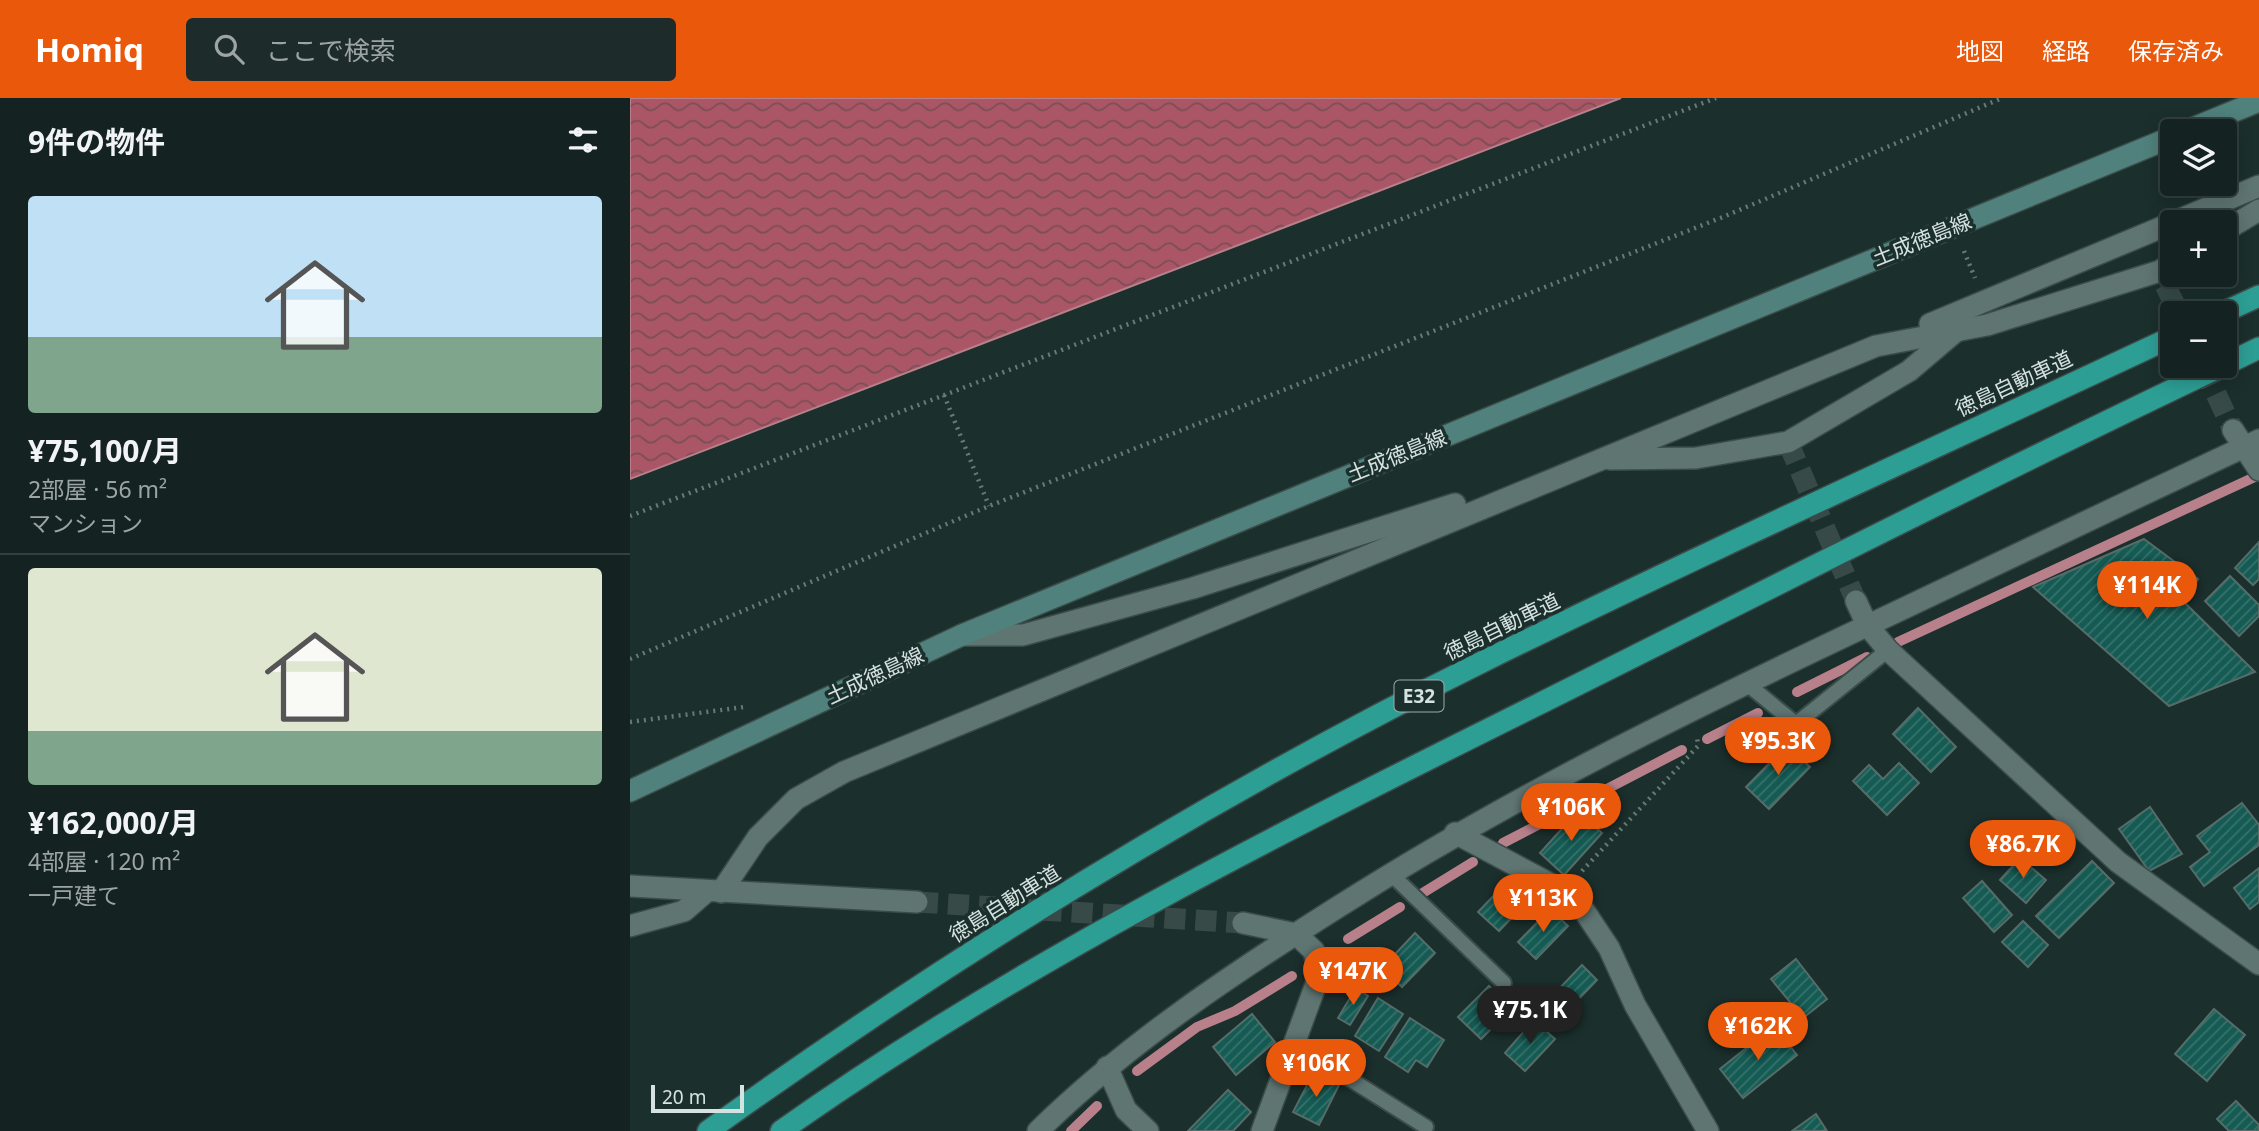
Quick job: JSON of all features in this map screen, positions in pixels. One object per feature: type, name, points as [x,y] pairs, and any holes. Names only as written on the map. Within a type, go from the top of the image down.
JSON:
[{"type":"highway","points":[[2237,306],[2259,296]]},
{"type":"highway","name":"徳島自動車道","points":[[708,1131],[814,1055],[976,950],[1125,859],[1290,764],[1480,663],[2160,343]]},
{"type":"highway","points":[[2237,358],[2259,348]]},
{"type":"highway","points":[[781,1131],[842,1088],[998,990],[1151,903],[1526,710],[2197,378]]},
{"type":"main road","points":[[2215,119],[2259,101]]},
{"type":"main road","name":"土成徳島線","points":[[630,791],[962,635],[2160,142]]},
{"type":"street","points":[[2204,210],[2259,187]]},
{"type":"street","points":[[2237,223],[2259,210]]},
{"type":"street","points":[[630,926],[684,911],[714,891],[758,837],[796,799],[844,772],[2160,228]]},
{"type":"street","points":[[1876,346],[1959,328],[1987,325],[2160,275]]},
{"type":"street","points":[[962,635],[1023,635],[1128,606],[1596,460],[1696,458],[1788,442],[1909,371],[1959,328]]},
{"type":"street","points":[[1038,1131],[1107,1067],[1156,1029],[1296,934],[1391,874],[1546,783],[1746,682],[2245,439],[2259,470]]},
{"type":"street","points":[[1856,601],[1867,625],[1888,650],[2118,862],[2259,964]]},
{"type":"street","points":[[1455,834],[1575,897],[1609,948],[1635,1005],[1709,1131]]},
{"type":"street","points":[[630,886],[917,902]]},
{"type":"street","points":[[1243,923],[1296,934],[1314,951],[1319,976],[1296,1045],[1262,1131]]},
{"type":"street","points":[[1107,1067],[1126,1110],[1148,1131]]},
{"type":"lane","points":[[1746,682],[1796,723],[1888,650]]},
{"type":"lane","points":[[1391,874],[1504,982]]},
{"type":"lane","points":[[1296,1045],[1426,1127]]},
{"type":"path","points":[[630,516],[1716,98]]},
{"type":"path","points":[[630,659],[989,506],[1723,217],[2002,98]]},
{"type":"path","points":[[1965,253],[1979,286]]},
{"type":"path","points":[[944,395],[989,506]]},
{"type":"path","points":[[630,722],[752,706]]},
{"type":"path","points":[[1564,890],[1698,747],[1696,708]]},
{"type":"water","points":[[630,98],[1621,98],[630,479]]},
{"type":"building","points":[[2144,539],[2198,579],[2184,602],[2255,672],[2169,706],[2033,587]]},
{"type":"building","points":[[2259,542],[2259,579],[2253,585],[2235,568]]},
{"type":"building","points":[[2230,576],[2259,605],[2259,616],[2239,636],[2205,601]]},
{"type":"building","points":[[1918,708],[1956,747],[1931,772],[1893,734]]},
{"type":"building","points":[[1787,745],[1810,767],[1769,809],[1746,787]]},
{"type":"building","points":[[1899,763],[1919,783],[1887,815],[1853,781],[1869,765],[1883,779]]},
{"type":"building","points":[[2242,803],[2259,825],[2259,845],[2204,886],[2190,867],[2210,852],[2197,836]]},
{"type":"building","points":[[2150,807],[2182,854],[2149,871],[2119,829]]},
{"type":"building","points":[[1578,811],[1602,833],[1564,875],[1540,853]]},
{"type":"building","points":[[2020,858],[2046,880],[2026,903],[2000,880]]},
{"type":"building","points":[[2092,861],[2114,883],[2059,938],[2036,916]]},
{"type":"building","points":[[2259,868],[2259,902],[2250,909],[2234,888]]},
{"type":"building","points":[[1982,881],[2012,915],[1994,932],[1963,898]]},
{"type":"building","points":[[1505,884],[1526,903],[1499,931],[1478,912]]},
{"type":"building","points":[[1550,909],[1568,926],[1536,959],[1518,942]]},
{"type":"building","points":[[2023,921],[2048,945],[2028,967],[2002,942]]},
{"type":"building","points":[[1415,933],[1435,953],[1402,987],[1382,968]]},
{"type":"building","points":[[1796,959],[1827,999],[1803,1018],[1771,979]]},
{"type":"building","points":[[1582,965],[1597,980],[1569,1009],[1554,994]]},
{"type":"building","points":[[1489,986],[1512,1008],[1481,1039],[1458,1017]]},
{"type":"building","points":[[1356,988],[1368,996],[1350,1025],[1338,1018]]},
{"type":"building","points":[[1378,998],[1403,1014],[1379,1051],[1355,1036]]},
{"type":"building","points":[[2214,1009],[2245,1035],[2207,1081],[2175,1054]]},
{"type":"building","points":[[1252,1014],[1275,1042],[1236,1075],[1213,1047]]},
{"type":"building","points":[[1410,1018],[1444,1040],[1427,1067],[1416,1060],[1408,1072],[1385,1057]]},
{"type":"building","points":[[1534,1020],[1555,1039],[1525,1071],[1505,1053]]},
{"type":"building","points":[[1774,1026],[1797,1055],[1743,1098],[1720,1069]]},
{"type":"building","points":[[1314,1072],[1339,1085],[1319,1125],[1293,1112]]},
{"type":"building","points":[[1228,1090],[1251,1112],[1233,1131],[1188,1131]]},
{"type":"building","points":[[2236,1101],[2259,1125],[2259,1131],[2229,1131],[2217,1119]]},
{"type":"building","points":[[1816,1114],[1827,1131],[1792,1131]]},
{"type":"waterway","points":[[1898,642],[2259,475]]},
{"type":"waterway","points":[[1797,692],[1867,657]]},
{"type":"waterway","points":[[1707,739],[1758,713]]},
{"type":"waterway","points":[[1503,843],[1682,750]]},
{"type":"waterway","points":[[1421,894],[1473,862]]},
{"type":"waterway","points":[[1348,939],[1400,907]]},
{"type":"waterway","points":[[1137,1071],[1197,1027],[1235,1011],[1292,976]]},
{"type":"waterway","points":[[1071,1131],[1097,1106]]},
{"type":"tunnel","points":[[2166,287],[2173,301]]},
{"type":"tunnel","points":[[2209,378],[2233,430]]},
{"type":"tunnel","points":[[1788,442],[1856,601]]},
{"type":"tunnel","points":[[917,902],[1243,923]]}]
